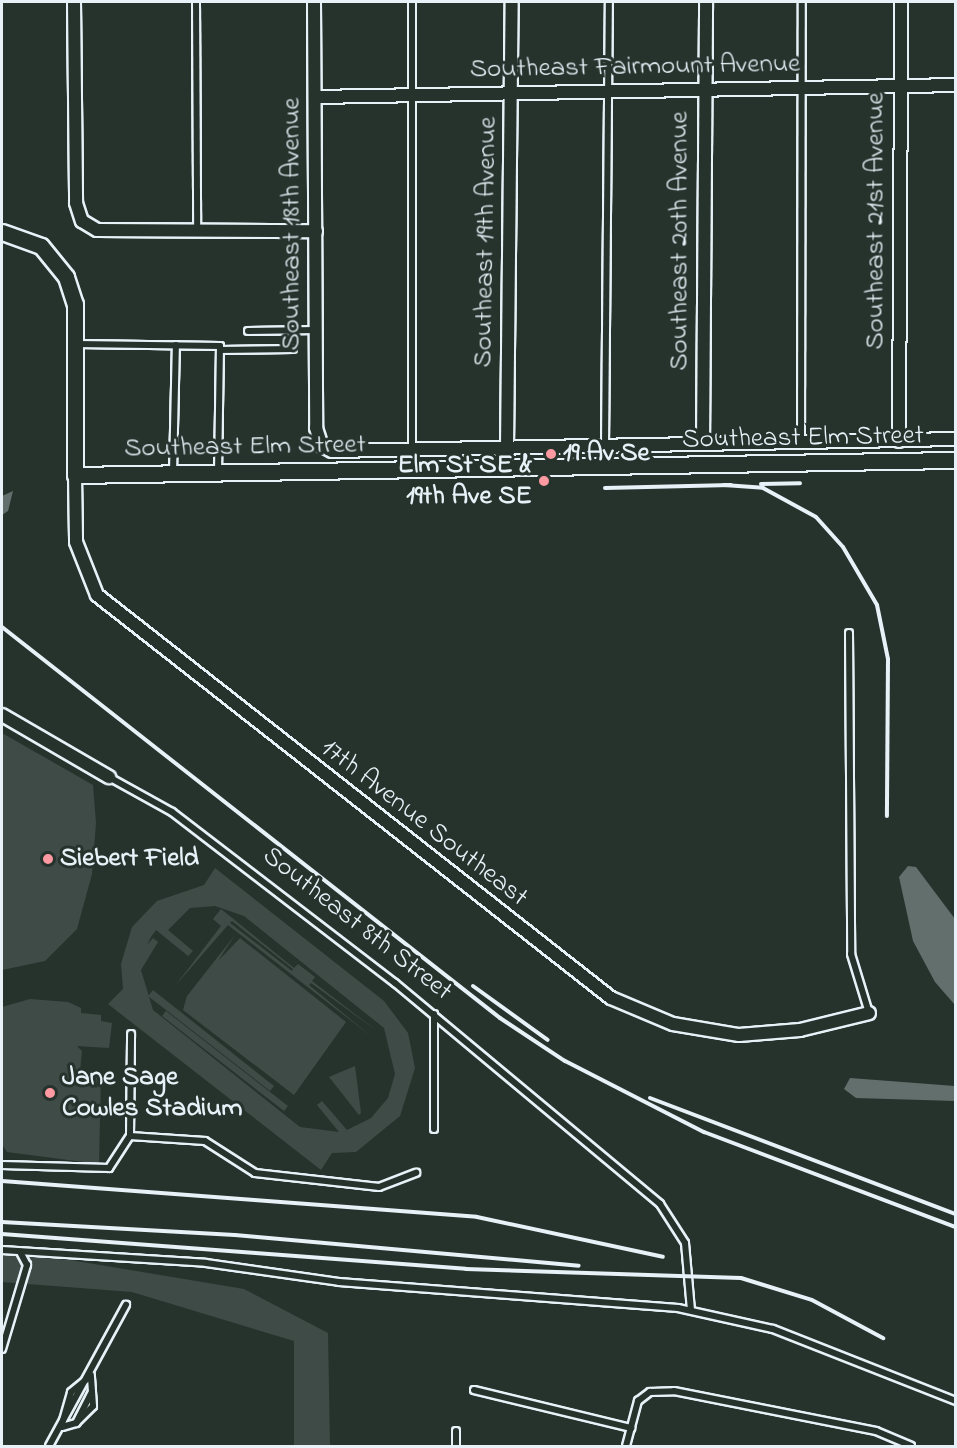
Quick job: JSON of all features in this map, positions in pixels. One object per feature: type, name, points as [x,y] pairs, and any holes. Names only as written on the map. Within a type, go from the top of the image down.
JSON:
[{"type":"street","points":[[74,2],[76,203],[82,221],[97,230],[316,231]]},
{"type":"street","name":"Southeast 18th Avenue","points":[[314,2],[316,428],[322,446]]},
{"type":"street","name":"Southeast 19th Avenue","points":[[507,447],[512,2]]},
{"type":"street","name":"Southeast 20th Avenue","points":[[703,444],[706,2]]},
{"type":"street","name":"Southeast 21st Avenue","points":[[899,441],[901,2]]},
{"type":"street","name":"Southeast Fairmount Avenue","points":[[316,97],[956,85]]},
{"type":"street","points":[[2,232],[42,246],[54,258],[75,304],[75,475]]},
{"type":"street","name":"Southeast Elm Street","points":[[322,446],[332,451],[956,439]]},
{"type":"street","name":"Southeast Elm Street","points":[[75,475],[956,460]]},
{"type":"street","name":"17th Avenue Southeast","points":[[75,475],[76,542],[97,596],[611,998],[673,1024],[739,1035],[800,1030],[869,1013]]},
{"type":"street","name":"Southeast 8th Street","points":[[2,715],[109,777]]},
{"type":"lane","points":[[196,2],[197,231]]},
{"type":"lane","points":[[412,2],[412,450]]},
{"type":"lane","points":[[605,446],[609,2]]},
{"type":"lane","points":[[801,443],[802,2]]},
{"type":"lane","points":[[248,332],[316,330]]},
{"type":"lane","points":[[75,344],[176,345],[220,350],[293,349]]},
{"type":"lane","points":[[173,474],[176,345]]},
{"type":"lane","points":[[218,472],[220,350]]},
{"type":"lane","points":[[849,633],[851,954],[869,1013]]},
{"type":"lane","name":"Southeast 8th Street","points":[[109,777],[172,812],[434,1014],[660,1204],[685,1243],[691,1310]]},
{"type":"lane","points":[[434,1014],[434,1129]]},
{"type":"lane","points":[[2,1165],[109,1168],[130,1136],[131,1034]]},
{"type":"lane","points":[[130,1136],[205,1140],[255,1173],[379,1187],[416,1173]]},
{"type":"lane","points":[[2,1250],[206,1263],[339,1282],[691,1310],[773,1329],[956,1401]]},
{"type":"lane","points":[[2,1349],[27,1265],[20,1252]]},
{"type":"lane","points":[[49,1446],[61,1427],[71,1392],[91,1375],[126,1305]]},
{"type":"lane","points":[[61,1427],[76,1423],[92,1391],[91,1375]]},
{"type":"lane","points":[[474,1390],[631,1428]]},
{"type":"lane","points":[[626,1446],[638,1401],[650,1392],[675,1391],[876,1431],[911,1446]]},
{"type":"lane","points":[[456,1431],[456,1446]]},
{"type":"shaded area","points":[[13,491],[8,511],[2,515],[2,496]]},
{"type":"shaded area","name":"Siebert Field","points":[[2,733],[93,785],[96,823],[92,874],[77,929],[45,961],[2,970]]},
{"type":"shaded area","points":[[908,866],[916,867],[955,919],[955,1005],[935,982],[913,941],[899,877]]},
{"type":"shaded area","points":[[215,868],[384,1001],[408,1033],[415,1068],[400,1116],[356,1152],[332,1153],[321,1170],[108,1004],[123,989],[121,964],[132,927],[157,901],[204,885]],"holes":[[[215,906],[244,916],[384,1028],[395,1074],[388,1098],[371,1118],[347,1130],[322,1101],[317,1105],[339,1132],[300,1127],[153,1010],[141,970],[158,942],[153,938],[147,945],[156,930],[188,956],[193,951],[168,930],[190,908]]]},
{"type":"shaded area","points":[[221,909],[294,968],[298,964],[315,977],[312,981],[377,1031],[311,983],[309,985],[372,1037],[228,925],[175,986],[221,926],[213,919]],"holes":[[[232,921],[293,969],[292,971],[230,923]]]},
{"type":"shaded area","points":[[235,935],[218,961],[240,938],[346,1022],[294,1095],[183,1010],[187,996]]},
{"type":"shaded area","points":[[153,990],[274,1086],[270,1091],[148,996]]},
{"type":"shaded area","name":"Jane Sage Cowles Stadium","points":[[30,999],[68,1002],[81,1008],[81,1013],[101,1015],[101,1021],[112,1023],[109,1048],[77,1046],[82,1051],[80,1072],[101,1074],[99,1164],[7,1152],[3,1146],[2,1007]]},
{"type":"shaded area","points":[[166,1011],[288,1106],[284,1111],[162,1016]]},
{"type":"shaded area","points":[[355,1066],[361,1113],[359,1115],[329,1077]]},
{"type":"shaded area","points":[[850,1078],[955,1086],[955,1101],[856,1098],[844,1089]]},
{"type":"shaded area","points":[[2,1255],[70,1260],[244,1289],[328,1333],[330,1446],[294,1446],[294,1341],[132,1292],[2,1282]]},
{"type":"railway","points":[[761,484],[800,483]]},
{"type":"railway","points":[[724,485],[763,488],[816,517],[843,547],[877,605],[888,659],[887,816]]},
{"type":"railway","points":[[605,488],[731,485]]},
{"type":"railway","points":[[2,627],[500,1018],[565,1061],[704,1132],[956,1227]]},
{"type":"railway","points":[[473,986],[548,1040]]},
{"type":"railway","points":[[650,1098],[956,1214]]},
{"type":"railway","points":[[2,1181],[477,1217],[663,1257]]},
{"type":"railway","points":[[2,1222],[235,1235],[579,1266]]},
{"type":"railway","points":[[2,1234],[466,1269],[741,1278],[812,1300],[883,1338]]},
{"type":"place","name":"19 Av Se","points":[[551,454]]},
{"type":"place","name":"Elm St SE & 19th Ave SE","points":[[544,481]]},
{"type":"place","name":"Siebert Field","points":[[48,859]]},
{"type":"place","name":"Jane Sage Cowles Stadium","points":[[50,1093]]}]
